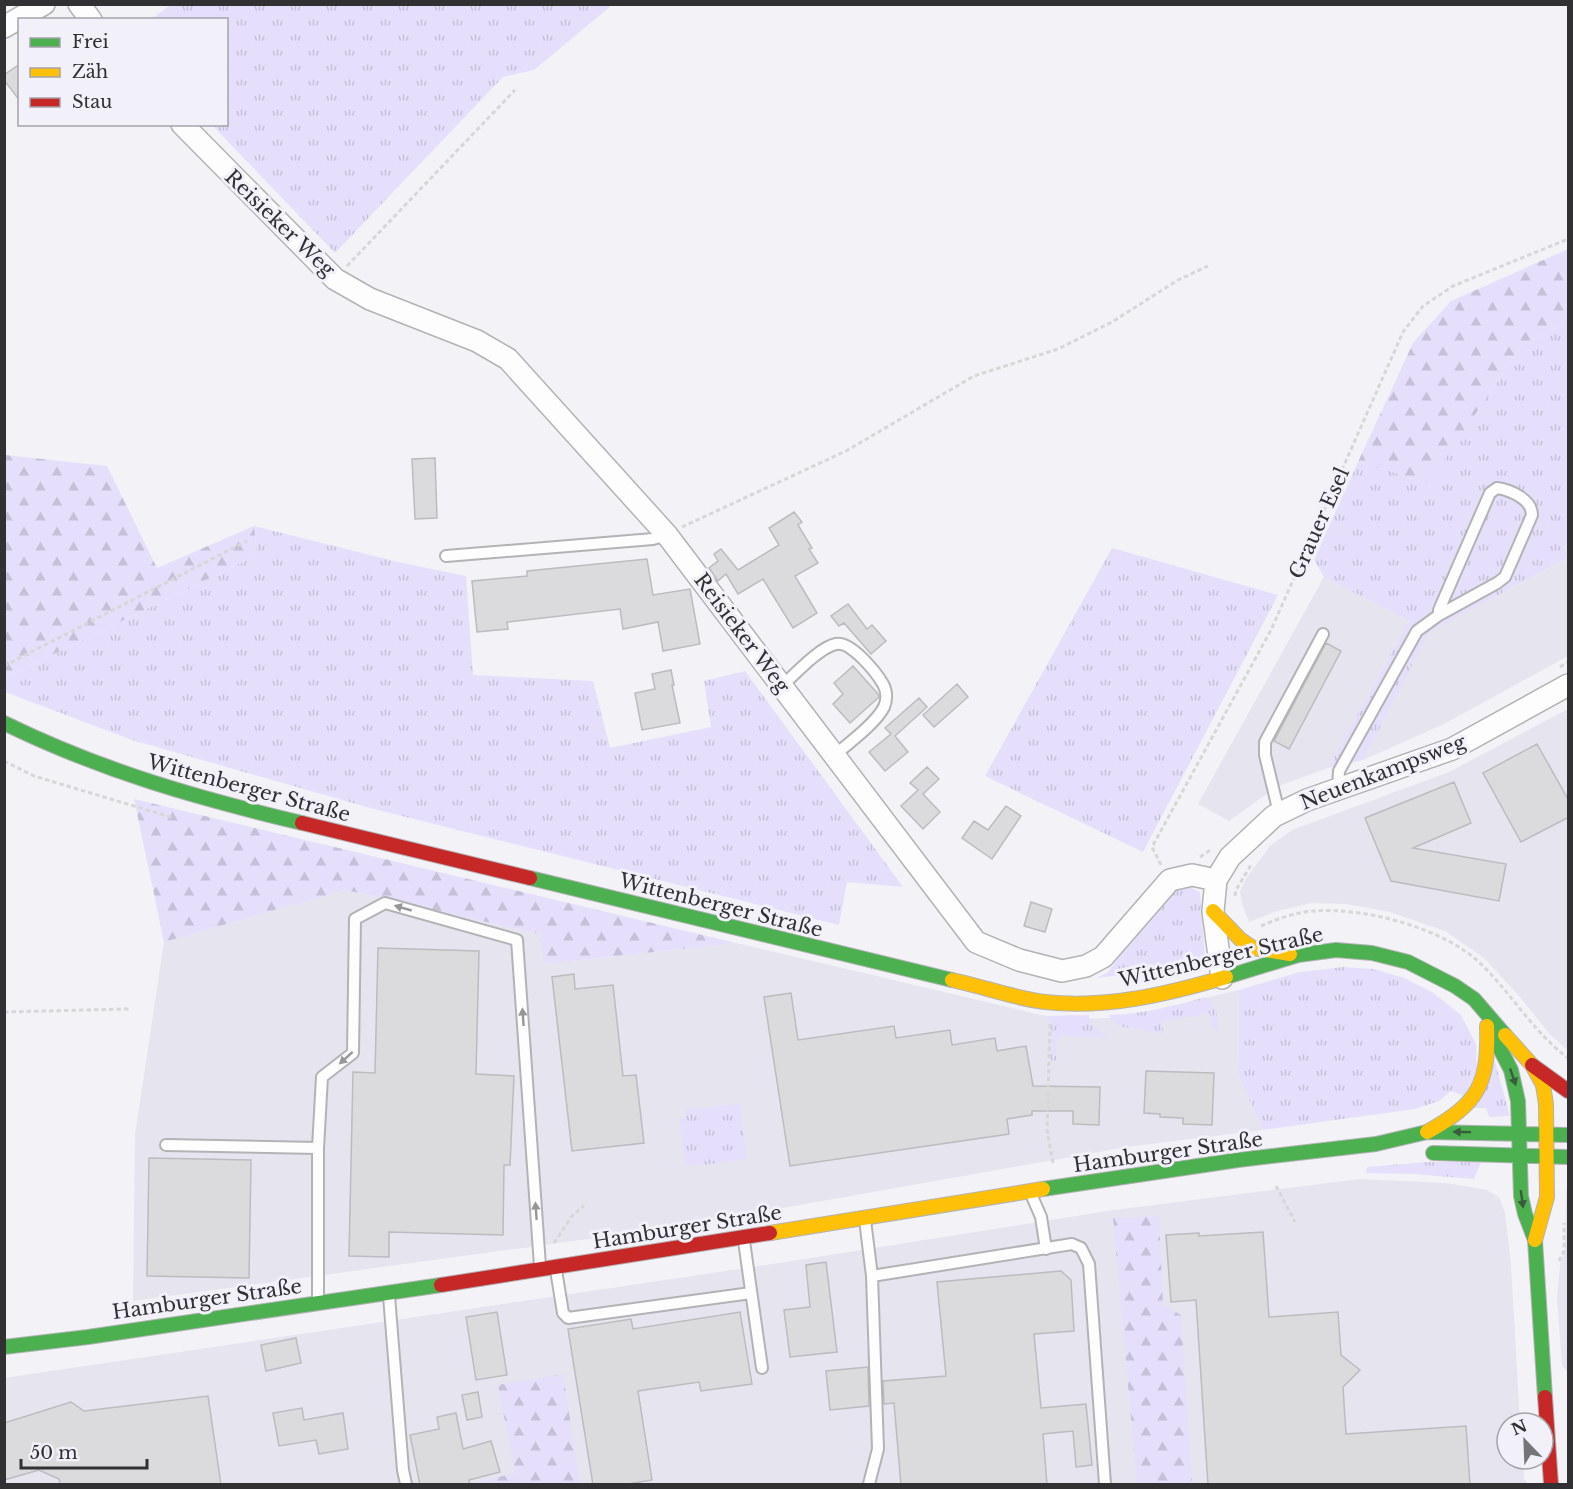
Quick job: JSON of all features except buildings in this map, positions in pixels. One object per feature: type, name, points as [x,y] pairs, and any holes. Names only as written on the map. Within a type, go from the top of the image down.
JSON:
[{"type":"main road","name":"Wittenberger Straße","points":[[4,723],[88,761],[152,784],[213,802],[1045,1002],[1109,1003],[1222,978],[1298,955],[1336,950],[1372,953],[1408,962],[1455,986],[1474,999],[1532,1065],[1543,1085],[1546,1104],[1546,1197],[1535,1240]]},
{"type":"main road","points":[[1213,911],[1240,939],[1254,948],[1298,955]]},
{"type":"main road","name":"Wittenberger Straße","points":[[1436,977],[1468,1005],[1487,1026],[1503,1050],[1514,1079],[1520,1100],[1523,1206],[1535,1240]]},
{"type":"main road","points":[[1427,1132],[1449,1120],[1476,1098],[1489,1053],[1487,1026]]},
{"type":"main road","points":[[1532,1065],[1569,1091]]},
{"type":"main road","name":"Hamburger Straße","points":[[4,1347],[88,1337],[555,1268],[1030,1191],[1376,1144],[1427,1132],[1546,1133]]},
{"type":"main road","points":[[1546,1133],[1569,1135]]},
{"type":"main road","name":"Hamburger Straße","points":[[1376,1144],[1410,1150],[1521,1155]]},
{"type":"main road","points":[[1521,1155],[1569,1157]]},
{"type":"main road","points":[[1535,1240],[1553,1480]]},
{"type":"street","points":[[20,18],[44,4]]},
{"type":"street","points":[[79,4],[90,18]]},
{"type":"street","points":[[4,27],[18,19]]},
{"type":"street","name":"Reisieker Weg","points":[[184,126],[335,279],[370,299],[477,341],[508,359],[667,535],[976,942],[1019,960],[1062,971],[1086,966],[1104,957],[1170,880]]},
{"type":"street","name":"Neuenkampsweg","points":[[1216,880],[1230,857],[1251,836],[1280,813],[1307,800],[1452,749],[1569,685]]},
{"type":"street","points":[[1170,880],[1192,875],[1216,880],[1213,911],[1222,978]]},
{"type":"lane","points":[[1338,789],[1339,771],[1417,631],[1439,615],[1505,577],[1532,515],[1528,502],[1504,489],[1497,488],[1490,493],[1439,610],[1439,615]]},
{"type":"lane","points":[[446,556],[653,539],[667,535]]},
{"type":"lane","points":[[1280,813],[1265,755],[1265,742],[1323,634]]},
{"type":"lane","points":[[782,686],[823,650],[835,644],[844,643],[854,649],[884,685],[886,697],[884,707],[875,719],[835,755]]},
{"type":"lane","points":[[318,1302],[318,1148],[322,1077],[353,1053],[355,919],[385,903],[517,940],[541,1270]]},
{"type":"lane","points":[[166,1145],[318,1148]]},
{"type":"lane","points":[[1030,1191],[1041,1217],[1046,1249]]},
{"type":"lane","points":[[865,1218],[872,1276],[878,1449],[869,1485]]},
{"type":"lane","points":[[743,1238],[762,1368]]},
{"type":"lane","points":[[872,1276],[1072,1244],[1082,1248],[1089,1264],[1105,1485]]},
{"type":"lane","points":[[555,1268],[562,1314],[568,1318],[751,1293]]},
{"type":"lane","points":[[389,1293],[406,1485]]},
{"type":"path","points":[[335,279],[515,90]]},
{"type":"path","name":"Grauer Esel","points":[[1170,880],[1152,847],[1271,630],[1403,332],[1423,306],[1453,286],[1569,239]]},
{"type":"path","points":[[667,535],[846,451],[975,376],[1058,349],[1112,321],[1178,280],[1208,266]]},
{"type":"path","points":[[4,666],[248,541]]},
{"type":"path","points":[[4,761],[34,776],[174,818]]},
{"type":"path","points":[[1233,904],[1236,890],[1255,860]]},
{"type":"path","points":[[1240,939],[1251,930],[1280,918],[1312,910],[1346,910],[1388,918],[1442,937],[1480,962],[1544,1036],[1569,1059]]},
{"type":"path","points":[[4,1012],[129,1009]]},
{"type":"path","points":[[1049,1022],[1051,1028],[1047,1130],[1053,1163]]},
{"type":"path","points":[[1276,1186],[1295,1222]]},
{"type":"path","points":[[550,1250],[572,1216],[584,1206]]},
{"type":"shaded area","points":[[1568,543],[1568,656],[1444,724],[1363,760],[1428,632],[1567,559],[1564,545]]},
{"type":"shaded area","points":[[1324,577],[1409,621],[1328,768],[1276,787],[1229,821],[1198,804]]},
{"type":"shaded area","points":[[1568,709],[1568,1051],[1549,1033],[1484,958],[1445,931],[1390,912],[1346,904],[1311,903],[1277,911],[1249,922],[1240,891],[1247,877],[1271,845],[1292,830],[1449,772]]},
{"type":"shaded area","points":[[346,890],[539,934],[544,964],[736,943],[1063,1020],[1126,1017],[1239,990],[1238,1075],[1263,1130],[1127,1147],[676,1227],[133,1301],[135,1135],[164,942]]},
{"type":"shaded area","points":[[1360,1179],[1445,1183],[1487,1190],[1499,1197],[1505,1213],[1511,1265],[1519,1411],[1495,1411],[1495,1471],[1524,1471],[1524,1479],[1528,1484],[5,1484],[4,1378],[773,1264],[1114,1210]]},
{"type":"shaded area","points":[[1568,1189],[1568,1372],[1562,1366],[1557,1298],[1560,1264],[1565,1250],[1566,1190]]},
{"type":"green space","points":[[170,4],[612,5],[534,70],[503,77],[335,253],[213,126],[228,126],[228,18],[153,18]]},
{"type":"green space","points":[[1568,249],[1568,322],[1522,345],[1429,483],[1358,462],[1413,343],[1451,301]]},
{"type":"green space","points":[[1568,322],[1568,543],[1564,546],[1568,558],[1429,632],[1363,760],[1328,768],[1409,621],[1324,577],[1314,560],[1358,462],[1429,482],[1522,345]]},
{"type":"green space","points":[[5,455],[107,466],[157,568],[254,526],[257,555],[5,678]]},
{"type":"green space","points":[[254,526],[398,562],[466,576],[473,675],[593,681],[610,748],[711,727],[704,681],[745,671],[903,887],[847,882],[839,925],[370,808],[132,740],[5,692],[5,678],[257,555]]},
{"type":"green space","points":[[1112,548],[1278,595],[1143,852],[985,776]]},
{"type":"green space","points":[[134,799],[736,943],[544,964],[539,934],[346,890],[164,942]]},
{"type":"green space","points":[[1188,886],[1200,892],[1205,956],[1144,972],[1097,978],[1108,972],[1166,892]]},
{"type":"green space","points":[[1343,967],[1373,969],[1404,978],[1432,992],[1461,1015],[1476,1044],[1477,1072],[1464,1096],[1451,1091],[1439,1101],[1415,1109],[1263,1130],[1238,1075],[1239,990],[1300,972]]},
{"type":"green space","points":[[1206,997],[1213,1003],[1218,1023],[1217,1032],[1212,1027],[1210,1013],[1161,1022],[1164,1033],[1162,1034],[1119,1026],[1109,1016],[1159,1009]]},
{"type":"green space","points":[[1089,1015],[1090,1024],[1106,1036],[1105,1038],[1062,1036],[1057,1040],[1056,1061],[1051,1062],[1051,1021],[1046,1016]]},
{"type":"green space","points":[[1494,1059],[1510,1116],[1489,1117],[1486,1108],[1472,1108]]},
{"type":"green space","points":[[740,1103],[747,1159],[686,1167],[679,1118],[686,1116],[686,1110]]},
{"type":"green space","points":[[1427,1162],[1481,1162],[1474,1179],[1366,1173],[1367,1167]]},
{"type":"green space","points":[[1159,1216],[1163,1305],[1181,1315],[1192,1484],[1137,1484],[1113,1218]]},
{"type":"green space","points":[[563,1374],[580,1484],[471,1484],[515,1473],[498,1385]]},
{"type":"traffic: fast","points":[[4,723],[77,755],[150,782],[302,823]]},
{"type":"traffic: fast","points":[[530,878],[952,980]]},
{"type":"traffic: fast","points":[[1226,977],[1298,955],[1336,950],[1372,953],[1408,962],[1455,986],[1474,999],[1505,1035]]},
{"type":"traffic: fast","points":[[1495,1039],[1511,1070],[1518,1101],[1521,1196],[1535,1240],[1545,1397]]},
{"type":"traffic: fast","points":[[1043,1189],[1238,1160],[1376,1144],[1427,1132],[1568,1135]]},
{"type":"traffic: fast","points":[[1433,1153],[1568,1157]]},
{"type":"traffic: fast","points":[[4,1347],[88,1337],[441,1285]]},
{"type":"traffic: slow","points":[[1213,911],[1240,939],[1253,948],[1290,954]]},
{"type":"traffic: slow","points":[[952,980],[1034,1000],[1068,1004],[1114,1002],[1182,989],[1226,977]]},
{"type":"traffic: slow","points":[[1427,1132],[1458,1112],[1477,1090],[1486,1063],[1487,1026]]},
{"type":"traffic: slow","points":[[1505,1035],[1532,1065],[1543,1085],[1546,1104],[1547,1197],[1535,1240]]},
{"type":"traffic: slow","points":[[770,1233],[1043,1189]]},
{"type":"traffic: jam","points":[[302,823],[530,878]]},
{"type":"traffic: jam","points":[[1532,1065],[1568,1091]]},
{"type":"traffic: jam","points":[[441,1285],[770,1233]]},
{"type":"traffic: jam","points":[[1545,1397],[1551,1484]]}]
